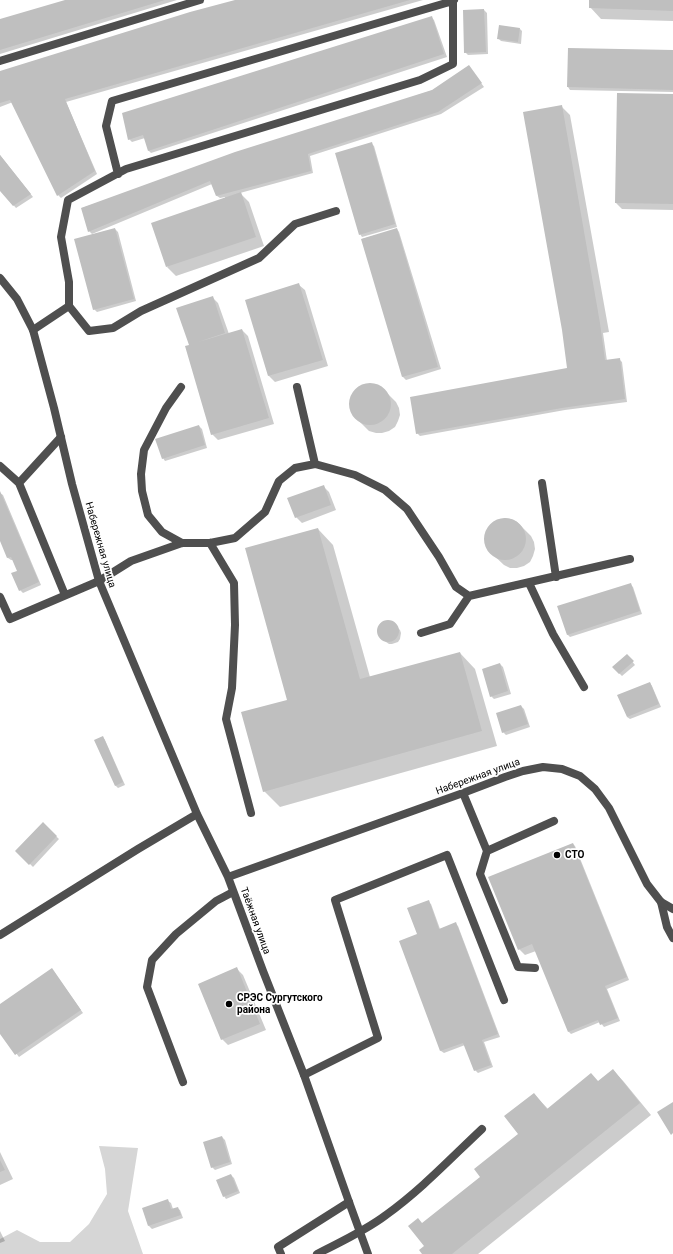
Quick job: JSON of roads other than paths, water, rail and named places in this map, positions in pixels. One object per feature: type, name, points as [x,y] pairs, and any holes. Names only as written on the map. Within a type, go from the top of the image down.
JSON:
[{"type":"street","points":[[0,61],[200,0]]},
{"type":"street","points":[[118,174],[106,126],[112,101],[453,1],[454,64],[420,80],[126,169],[118,174],[68,200],[61,237],[69,282],[69,306],[89,331],[113,328],[141,311],[259,258],[295,224],[336,211]]},
{"type":"street","name":"Набережная улица","points":[[0,278],[17,299],[33,330],[72,484],[99,581],[197,814]]},
{"type":"street","points":[[33,330],[69,306]]},
{"type":"street","points":[[181,387],[166,408],[144,450],[141,474],[142,490],[148,515],[162,532],[182,543]]},
{"type":"street","points":[[297,387],[315,464]]},
{"type":"street","points":[[19,483],[61,437]]},
{"type":"street","points":[[0,597],[10,619],[99,581],[131,561],[182,543],[210,543],[235,538],[265,512],[279,481],[295,468],[315,464],[355,474],[385,490],[406,509],[439,557],[456,587],[470,596]]},
{"type":"street","points":[[0,466],[19,483],[64,595]]},
{"type":"street","points":[[542,483],[556,577]]},
{"type":"street","points":[[210,543],[234,583],[235,625],[232,688],[226,718],[251,814]]},
{"type":"street","points":[[421,633],[450,624],[470,596],[630,559]]},
{"type":"street","points":[[528,583],[553,634],[584,687]]},
{"type":"street","name":"Набережная улица","points":[[228,877],[463,793],[505,776],[543,767],[562,769],[580,776],[595,789],[608,808],[647,884],[662,902],[673,909]]},
{"type":"street","points":[[463,793],[487,851],[480,874],[518,967],[535,968]]},
{"type":"street","points":[[0,936],[138,849],[197,814]]},
{"type":"street","name":"Таёжная улица","points":[[197,814],[228,877],[263,972],[304,1075],[368,1254]]},
{"type":"street","points":[[487,851],[554,821]]},
{"type":"street","points":[[304,1075],[378,1038],[334,900],[447,855],[504,1000]]},
{"type":"street","points":[[183,1082],[147,987],[152,960],[176,934],[216,901],[233,892]]},
{"type":"street","points":[[662,902],[667,927],[673,938]]},
{"type":"street","points":[[317,1254],[360,1232],[386,1215],[423,1185],[482,1129]]},
{"type":"street","points":[[281,1254],[278,1247],[349,1202]]},
{"type":"place","name":"СТО","points":[[557,855]]},
{"type":"place","name":"СРЭС Сургутского района","points":[[229,1004]]}]
